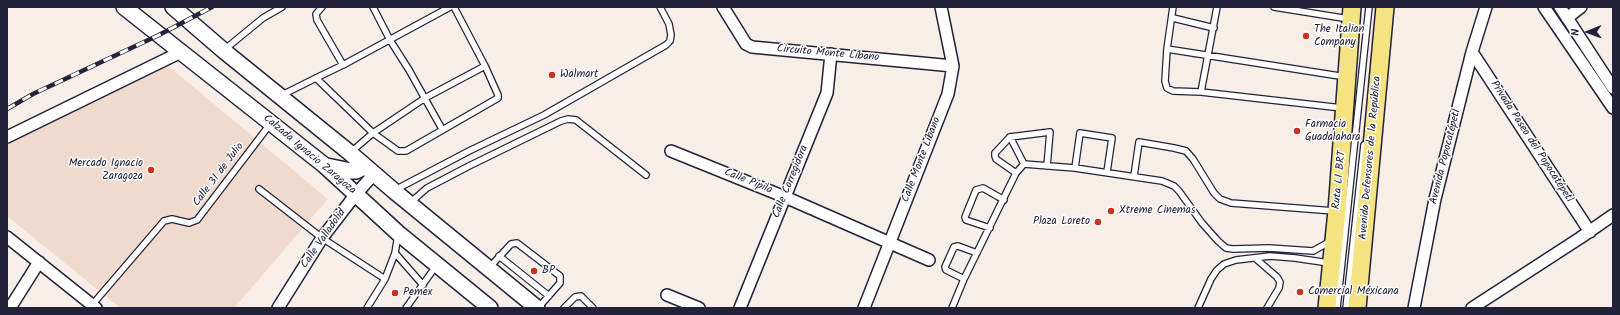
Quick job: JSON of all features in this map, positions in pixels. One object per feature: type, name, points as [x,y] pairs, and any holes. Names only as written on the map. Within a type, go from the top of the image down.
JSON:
[{"type":"main road","name":"Calzada Ignacio Zaragoza","points":[[124,7],[324,165],[398,233],[437,264],[485,306]]},
{"type":"main road","points":[[172,7],[350,153],[488,269],[538,308]]},
{"type":"main road","name":"Avenida Defensores de la República","points":[[1357,308],[1385,7]]},
{"type":"main road","points":[[1326,308],[1337,211],[1352,13]]},
{"type":"main road","points":[[324,165],[351,171],[369,170]]},
{"type":"street","name":"Circuito Monte Líbano","points":[[723,7],[746,44],[752,47],[954,66]]},
{"type":"street","name":"Calle Monte Líbano","points":[[864,308],[948,94],[954,66],[941,7]]},
{"type":"street","name":"Avenida Popocatépetl","points":[[1414,308],[1435,199],[1472,52],[1486,7]]},
{"type":"street","points":[[1544,7],[1613,108]]},
{"type":"street","points":[[1560,7],[1613,87]]},
{"type":"street","points":[[1567,18],[1581,7]]},
{"type":"street","points":[[7,137],[181,52]]},
{"type":"street","name":"Privada Paseo del Popocatépetl","points":[[1472,52],[1590,232]]},
{"type":"street","name":"Calle Corregidora","points":[[740,308],[827,93],[831,54]]},
{"type":"street","name":"Calle Pípila","points":[[671,151],[785,197],[928,260]]},
{"type":"street","name":"Calle Valladolid","points":[[278,308],[322,238],[356,194],[369,170]]},
{"type":"street","points":[[1472,308],[1590,232],[1613,215]]},
{"type":"street","points":[[9,242],[39,262],[94,306]]},
{"type":"street","points":[[10,308],[39,262]]},
{"type":"street","points":[[667,295],[699,308]]},
{"type":"lane","points":[[224,50],[263,18],[282,7]]},
{"type":"lane","points":[[322,7],[316,14],[317,20],[343,65]]},
{"type":"lane","points":[[373,7],[390,40],[442,129]]},
{"type":"lane","points":[[280,96],[343,65],[450,7]]},
{"type":"lane","points":[[316,78],[373,133],[398,151],[406,151],[498,98],[485,66],[454,7]]},
{"type":"lane","points":[[394,191],[469,151],[544,115],[666,45],[670,41],[671,35],[669,24],[660,7]]},
{"type":"lane","points":[[1173,7],[1173,18],[1167,49],[1165,81],[1167,88],[1173,91],[1202,92],[1345,109]]},
{"type":"lane","points":[[1202,92],[1214,28],[1216,7]]},
{"type":"lane","points":[[1274,7],[1352,13]]},
{"type":"lane","name":"Ruta L1 BRT","points":[[1337,308],[1369,7]]},
{"type":"lane","points":[[1377,23],[1379,7]]},
{"type":"lane","points":[[1173,18],[1214,28]]},
{"type":"lane","points":[[1167,49],[1348,78]]},
{"type":"lane","points":[[350,153],[373,133],[425,98],[485,66]]},
{"type":"lane","points":[[409,204],[427,188],[504,148],[568,119],[576,120],[646,174]]},
{"type":"lane","name":"Calle 31 de Julio","points":[[94,306],[164,221],[172,219],[189,222],[197,220],[271,123]]},
{"type":"lane","points":[[1016,173],[996,159],[995,156],[995,153],[1010,137],[1050,132],[1047,166]]},
{"type":"lane","points":[[1075,168],[1080,133],[1112,138],[1107,172]]},
{"type":"lane","points":[[1010,137],[1024,164]]},
{"type":"lane","name":"Ruta L1 BRT","points":[[1346,308],[1364,141]]},
{"type":"lane","points":[[1134,176],[1139,142],[1174,148],[1186,151],[1193,159],[1214,193],[1220,199],[1231,203],[1337,211]]},
{"type":"lane","points":[[1024,164],[1075,168],[1162,181],[1174,186],[1206,227],[1226,248],[1269,248],[1313,251],[1334,239]]},
{"type":"lane","points":[[952,308],[964,279],[1016,173],[1024,164]]},
{"type":"lane","points":[[990,228],[966,220],[965,218],[976,190],[983,188],[1004,200]]},
{"type":"lane","points":[[258,189],[322,238],[385,279]]},
{"type":"lane","points":[[368,308],[385,279],[394,253],[398,233]]},
{"type":"lane","points":[[488,269],[511,244],[517,243],[560,276],[560,283],[538,308]]},
{"type":"lane","points":[[964,279],[946,270],[945,267],[954,247],[958,246],[977,253]]},
{"type":"lane","points":[[394,253],[423,285]]},
{"type":"lane","points":[[499,256],[549,296]]},
{"type":"lane","points":[[1198,308],[1211,279],[1217,270],[1224,264],[1236,260],[1270,256],[1295,258],[1332,264]]},
{"type":"lane","points":[[1255,258],[1277,277],[1280,282],[1279,288],[1267,308]]},
{"type":"lane","points":[[406,308],[437,264]]},
{"type":"lane","points":[[568,307],[575,297],[581,296],[593,308]]},
{"type":"shaded area","name":"Mercado Ignacio Zaragoza","points":[[166,64],[328,199],[234,308],[120,308],[7,216],[7,142]]},
{"type":"railway","points":[[7,109],[33,94],[159,35],[212,7]]},
{"type":"place","name":"The Italian Company","points":[[1306,36]]},
{"type":"place","name":"Walmart","points":[[552,75]]},
{"type":"place","name":"Farmacia Guadalahara","points":[[1297,131]]},
{"type":"place","name":"Mercado Ignacio Zaragoza","points":[[151,170]]},
{"type":"place","name":"Xtreme Cinemas","points":[[1111,211]]},
{"type":"place","name":"Plaza Loreto","points":[[1098,222]]},
{"type":"place","name":"BP","points":[[534,271]]},
{"type":"place","name":"Comercial Méxicana","points":[[1300,292]]},
{"type":"place","name":"Pemex","points":[[395,293]]}]
